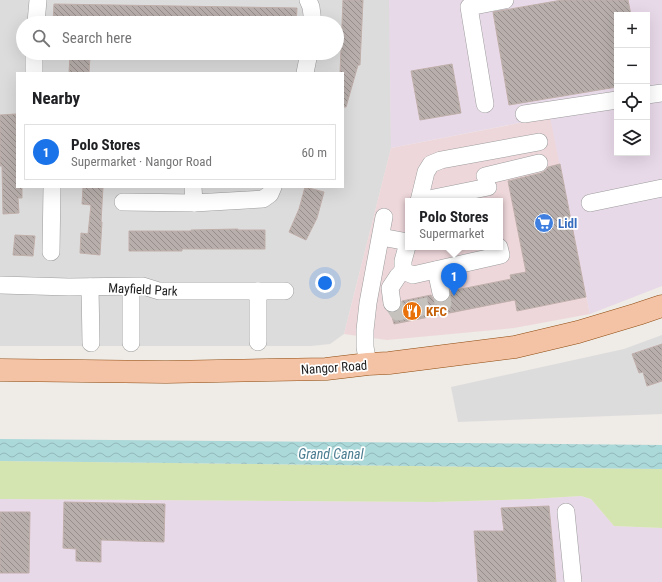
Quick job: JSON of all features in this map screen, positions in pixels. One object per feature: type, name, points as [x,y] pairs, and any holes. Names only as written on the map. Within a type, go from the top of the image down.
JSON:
[{"type":"main road","name":"Nangor Road","points":[[0,370],[166,372],[302,370],[389,363],[515,347],[578,332],[662,306]]},
{"type":"street","points":[[37,16],[38,0]]},
{"type":"street","points":[[308,0],[311,7],[312,16]]},
{"type":"street","points":[[485,104],[469,7],[505,0]]},
{"type":"street","points":[[34,60],[34,72]]},
{"type":"street","points":[[305,72],[308,60]]},
{"type":"street","points":[[650,94],[662,92]]},
{"type":"street","points":[[524,114],[614,100]]},
{"type":"street","points":[[420,198],[426,172],[431,164],[441,160],[539,142]]},
{"type":"street","points":[[481,152],[488,188]]},
{"type":"street","points":[[435,198],[488,188],[539,164]]},
{"type":"street","points":[[51,252],[52,188]]},
{"type":"street","points":[[123,202],[194,195],[263,199],[270,194],[273,188]]},
{"type":"street","points":[[590,203],[662,188]]},
{"type":"street","points":[[368,364],[365,347],[365,330],[368,303],[384,217]]},
{"type":"street","points":[[381,237],[405,241]]},
{"type":"street","points":[[403,272],[403,261],[406,250]]},
{"type":"street","points":[[403,272],[413,275],[436,270],[501,255],[500,250]]},
{"type":"street","points":[[436,270],[441,293]]},
{"type":"street","points":[[392,303],[390,288],[398,276],[403,272]]},
{"type":"street","name":"Mayfield Park","points":[[0,284],[90,287],[143,286],[159,291],[285,291]]},
{"type":"street","points":[[90,287],[91,343]]},
{"type":"street","points":[[131,287],[131,343]]},
{"type":"street","points":[[258,291],[258,342]]},
{"type":"street","points":[[566,512],[573,582]]},
{"type":"shaded area","points":[[0,0],[390,0],[391,148],[344,334],[330,344],[311,346],[0,346]]},
{"type":"shaded area","points":[[389,0],[662,0],[662,286],[590,314],[550,117],[391,148]]},
{"type":"shaded area","points":[[551,117],[590,314],[514,328],[387,340],[344,334],[391,148]]},
{"type":"shaded area","points":[[662,335],[662,414],[458,422],[451,387],[624,349]]},
{"type":"shaded area","points":[[581,496],[591,499],[614,526],[662,528],[662,582],[0,582],[0,499],[434,502]]},
{"type":"green space","points":[[0,461],[662,469],[662,528],[614,526],[591,499],[581,496],[434,502],[0,499]]},
{"type":"water","name":"Grand Canal","points":[[0,439],[662,445],[662,469],[0,461]]},
{"type":"building","points":[[343,0],[363,0],[360,65],[358,65],[346,107],[344,107],[344,72],[340,72],[341,60],[344,60],[344,16],[342,16]]},
{"type":"building","points":[[562,0],[628,0],[630,12],[614,12],[614,88],[509,105],[493,12]]},
{"type":"building","points":[[54,4],[297,8],[296,16],[53,16]]},
{"type":"building","points":[[70,60],[90,60],[89,72],[69,72]]},
{"type":"building","points":[[452,64],[461,113],[420,120],[411,71]]},
{"type":"building","points":[[16,114],[16,188],[22,188],[22,198],[18,198],[19,213],[3,214],[2,166],[0,166],[0,115]]},
{"type":"building","name":"Lidl","points":[[560,164],[586,297],[517,311],[515,300],[394,324],[391,313],[398,311],[402,301],[431,295],[433,299],[443,303],[448,300],[451,291],[511,279],[510,275],[526,272],[508,181],[541,173],[548,167]]},
{"type":"building","points":[[83,188],[103,188],[100,255],[80,253],[81,233],[88,234],[91,205],[82,204]]},
{"type":"building","points":[[305,188],[324,192],[317,218],[306,240],[289,232],[299,209]]},
{"type":"building","points":[[265,230],[265,249],[182,249],[182,251],[129,251],[129,231]]},
{"type":"building","points":[[15,235],[35,236],[33,256],[13,255]]},
{"type":"building","points":[[662,344],[662,381],[647,386],[643,372],[639,373],[632,354]]},
{"type":"building","points":[[64,502],[165,504],[164,542],[101,540],[101,562],[76,561],[76,549],[63,548]]},
{"type":"building","points":[[549,506],[556,582],[478,582],[474,531],[504,531],[501,508]]},
{"type":"building","points":[[0,512],[30,512],[29,573],[0,573]]},
{"type":"tunnel","points":[[392,303],[398,312],[443,303],[441,293]]},
{"type":"place","name":"Lidl","points":[[544,223]]},
{"type":"place","name":"Polo Stores","points":[[454,296]]},
{"type":"place","name":"KFC","points":[[412,311]]}]
